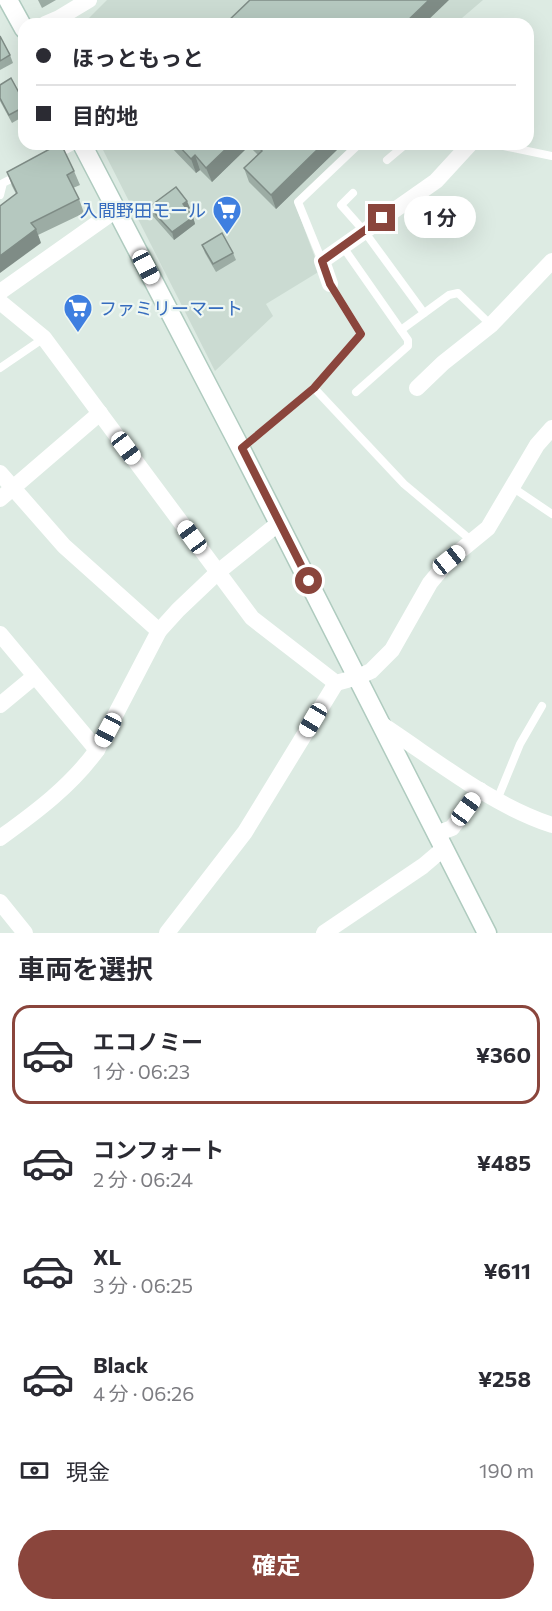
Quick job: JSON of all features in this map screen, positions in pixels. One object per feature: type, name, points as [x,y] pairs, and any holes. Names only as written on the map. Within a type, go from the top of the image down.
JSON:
[{"type":"street","points":[[8,0],[18,18]]},
{"type":"street","points":[[60,18],[88,0]]},
{"type":"street","points":[[85,150],[242,448],[487,933]]},
{"type":"street","points":[[330,284],[322,261],[436,182],[465,150]]},
{"type":"street","points":[[0,292],[116,210]]},
{"type":"street","points":[[417,388],[443,363],[491,325],[552,261]]},
{"type":"street","points":[[0,302],[44,338],[252,618],[336,682]]},
{"type":"street","points":[[6,493],[100,413]]},
{"type":"street","points":[[167,933],[245,832],[336,682],[358,677],[371,671],[392,650],[430,583],[449,560],[488,528],[537,445],[552,428]]},
{"type":"street","points":[[0,473],[6,493],[159,631]]},
{"type":"street","points":[[0,838],[61,792],[87,764],[97,750],[159,631],[218,572],[279,523]]},
{"type":"street","points":[[0,634],[97,750]]},
{"type":"street","points":[[0,705],[35,676]]},
{"type":"street","points":[[381,723],[480,790],[529,817],[552,825]]},
{"type":"street","points":[[324,933],[423,866],[480,790]]},
{"type":"street","points":[[0,902],[25,933]]},
{"type":"lane","points":[[51,158],[65,150]]},
{"type":"lane","points":[[322,261],[298,202],[353,150]]},
{"type":"lane","points":[[387,160],[399,150]]},
{"type":"lane","points":[[523,150],[552,156]]},
{"type":"lane","points":[[0,195],[3,183],[24,172]]},
{"type":"lane","points":[[353,194],[341,205],[364,231],[424,313]]},
{"type":"lane","points":[[343,247],[408,340],[408,346],[356,392]]},
{"type":"lane","points":[[242,448],[314,388],[361,334],[330,284]]},
{"type":"lane","points":[[401,330],[449,295],[458,293],[491,325]]},
{"type":"lane","points":[[0,368],[44,338]]},
{"type":"lane","points":[[314,388],[404,484],[472,541]]},
{"type":"lane","points":[[512,487],[552,514]]},
{"type":"lane","points":[[497,800],[520,744],[542,706]]},
{"type":"shaded area","points":[[107,0],[483,0],[462,18],[89,18]]},
{"type":"shaded area","name":"入間野田モール","points":[[103,150],[348,150],[294,201],[320,271],[266,304],[273,316],[215,371]]},
{"type":"building","points":[[250,0],[429,0],[410,18],[231,18]]},
{"type":"building","points":[[0,36],[10,55],[0,61]]},
{"type":"building","points":[[11,78],[18,91],[18,110],[9,115],[0,98],[0,85]]},
{"type":"building","points":[[48,150],[64,150],[74,171],[67,175],[79,199],[31,223],[36,229],[0,256],[0,206],[17,193],[7,172]]},
{"type":"building","points":[[183,150],[225,150],[206,168],[195,155],[191,159]]},
{"type":"building","points":[[317,150],[271,195],[244,168],[262,151]]},
{"type":"building","points":[[176,187],[187,201],[183,204],[193,217],[172,232],[149,207]]},
{"type":"building","points":[[222,233],[233,253],[213,264],[202,245]]},
{"type":"place","name":"入間野田モール","points":[[227,236]]},
{"type":"place","name":"ファミリーマート","points":[[78,334]]},
{"type":"route","points":[[309,581],[242,448],[314,388],[361,334],[330,284],[322,261],[382,218]]}]
